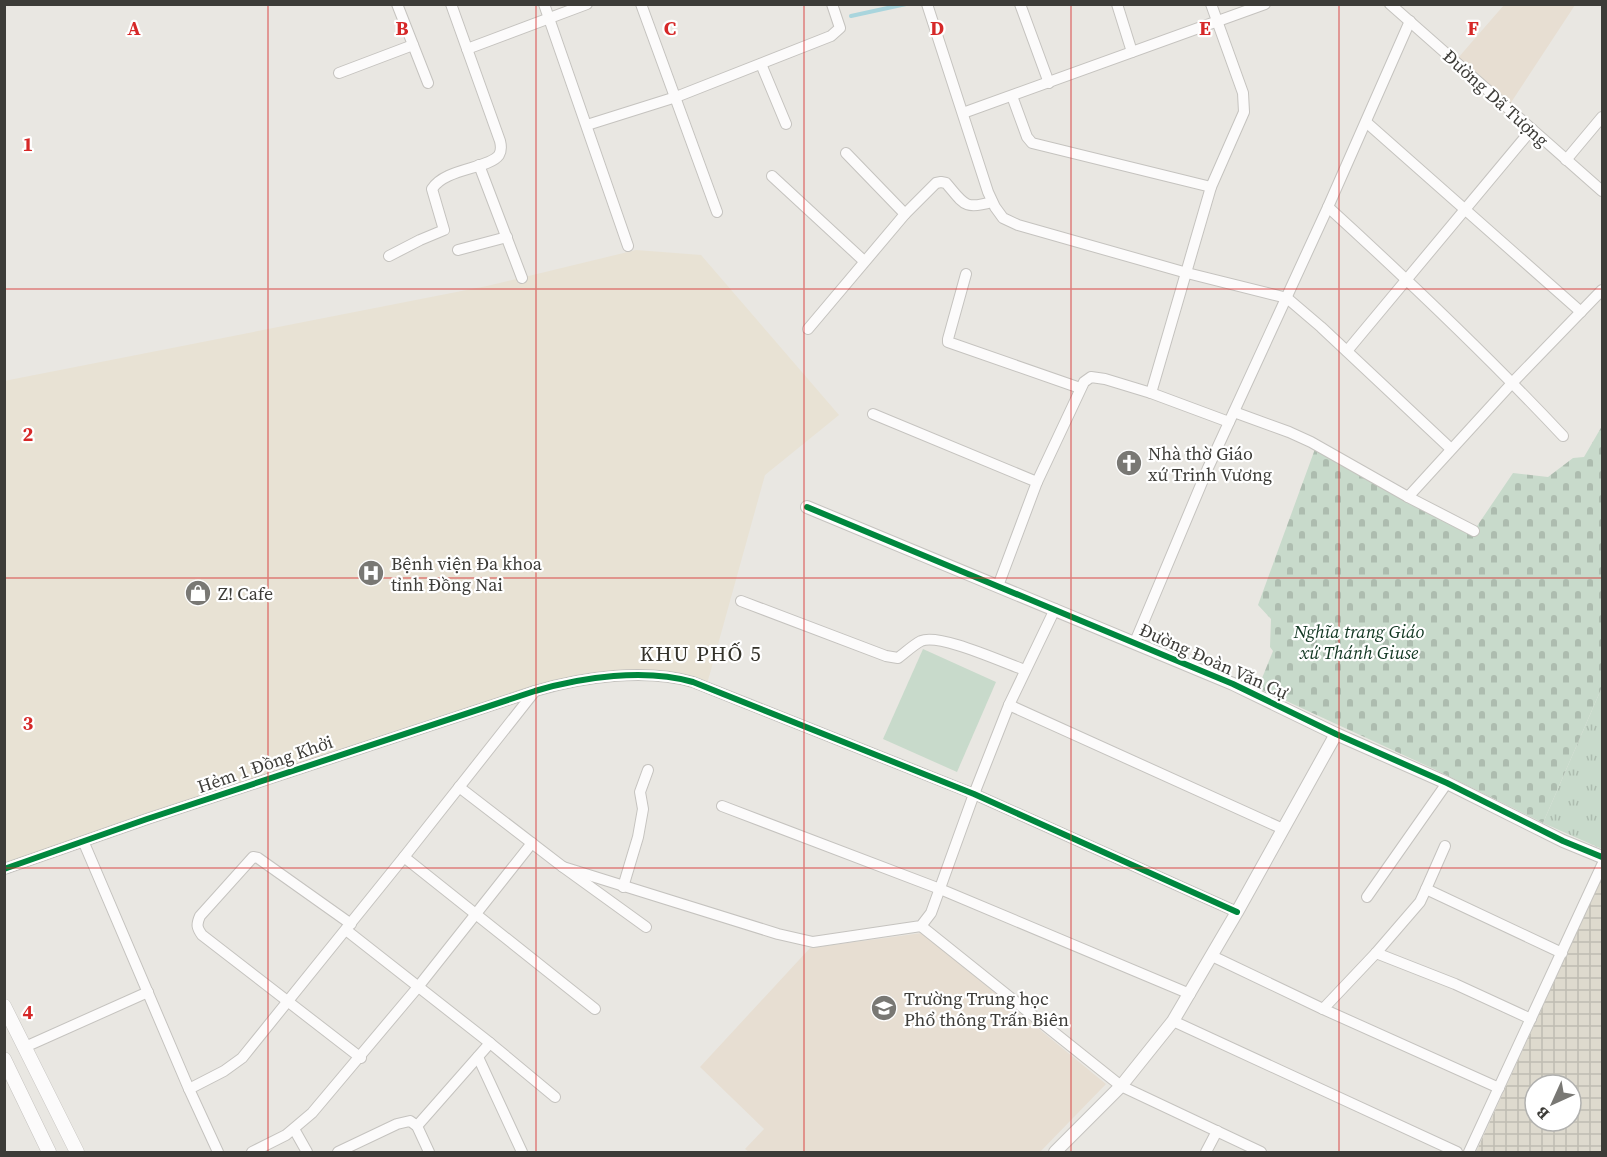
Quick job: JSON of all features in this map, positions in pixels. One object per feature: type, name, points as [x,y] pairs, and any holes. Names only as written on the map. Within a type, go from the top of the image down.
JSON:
[{"type":"main road","points":[[4,1005],[76,1152]]},
{"type":"main road","points":[[4,1059],[49,1152]]},
{"type":"street","points":[[397,4],[428,83]]},
{"type":"street","points":[[389,256],[444,230],[433,187],[442,179],[498,156],[501,144],[451,4]]},
{"type":"street","points":[[544,4],[628,246]]},
{"type":"street","points":[[467,49],[587,4]]},
{"type":"street","points":[[641,4],[717,212]]},
{"type":"street","points":[[587,125],[675,97],[831,36],[840,28],[832,4]]},
{"type":"street","points":[[1020,4],[1049,83]]},
{"type":"street","points":[[1117,4],[1132,52]]},
{"type":"street","points":[[1151,393],[1211,187],[1244,112],[1245,103],[1211,4]]},
{"type":"street","points":[[963,113],[1265,4]]},
{"type":"street","name":"Đường Dã Tượng","points":[[1390,4],[1602,192]]},
{"type":"street","points":[[927,6],[992,202],[1003,218],[1018,225],[1186,273],[1287,298],[1347,351],[1450,449]]},
{"type":"street","points":[[1135,642],[1232,417],[1410,21]]},
{"type":"street","points":[[339,73],[413,45]]},
{"type":"street","points":[[761,64],[786,124]]},
{"type":"street","points":[[1012,96],[1027,137],[1032,143],[1211,187]]},
{"type":"street","points":[[1566,160],[1602,117]]},
{"type":"street","points":[[1366,122],[1581,312]]},
{"type":"street","points":[[1347,351],[1532,129]]},
{"type":"street","points":[[846,153],[905,214]]},
{"type":"street","points":[[479,165],[522,278]]},
{"type":"street","points":[[772,176],[864,261]]},
{"type":"street","points":[[808,329],[905,214],[936,183],[946,183],[967,205],[975,207],[992,202]]},
{"type":"street","points":[[1328,207],[1408,279],[1513,382],[1563,436]]},
{"type":"street","points":[[458,250],[507,237]]},
{"type":"street","points":[[966,274],[948,342],[1080,388]]},
{"type":"street","points":[[1408,497],[1450,449],[1602,290]]},
{"type":"street","points":[[998,586],[1036,482],[1080,388],[1091,377],[1105,379],[1289,432],[1474,531]]},
{"type":"street","points":[[873,414],[1036,482]]},
{"type":"street","name":"Đường Đoàn Văn Cự","points":[[807,507],[1233,684],[1336,734],[1447,783],[1563,841],[1602,857]]},
{"type":"street","points":[[741,601],[886,656],[898,658],[921,641],[934,639],[952,643],[1025,670]]},
{"type":"street","points":[[563,867],[778,934],[813,942],[921,926],[931,913],[1009,705],[1055,609]]},
{"type":"street","name":"Hẻm 1 Đồng Khởi","points":[[4,869],[535,691],[581,679],[656,676],[680,678],[974,794],[1237,912]]},
{"type":"street","points":[[189,1089],[233,1066],[242,1058],[535,691]]},
{"type":"street","points":[[1009,705],[1283,829]]},
{"type":"street","points":[[1055,1152],[1121,1086],[1173,1021],[1237,912],[1336,734]]},
{"type":"street","points":[[623,887],[638,837],[643,809],[640,792],[648,770]]},
{"type":"street","points":[[1367,897],[1447,783]]},
{"type":"street","points":[[459,787],[646,927]]},
{"type":"street","points":[[722,806],[940,889],[1190,994]]},
{"type":"street","points":[[84,843],[218,1152]]},
{"type":"street","points":[[252,1152],[271,1144],[294,1129],[312,1113],[361,1058],[532,843]]},
{"type":"street","points":[[1323,1009],[1420,902],[1445,846]]},
{"type":"street","points":[[361,1058],[202,935],[198,928],[197,923],[200,916],[253,857],[258,858],[348,927],[418,987],[555,1097]]},
{"type":"street","points":[[404,857],[596,1009]]},
{"type":"street","points":[[1469,1152],[1602,865]]},
{"type":"street","points":[[1426,889],[1562,952]]},
{"type":"street","points":[[921,926],[1121,1086],[1261,1152]]},
{"type":"street","points":[[1376,953],[1455,984],[1531,1019]]},
{"type":"street","points":[[1212,956],[1499,1088]]},
{"type":"street","points":[[25,1047],[148,992]]},
{"type":"street","points":[[1173,1021],[1456,1152]]},
{"type":"street","points":[[417,1126],[490,1043]]},
{"type":"street","points":[[478,1057],[522,1152]]},
{"type":"street","points":[[338,1152],[397,1124],[410,1121],[417,1126],[429,1152]]},
{"type":"street","points":[[294,1129],[307,1152]]},
{"type":"street","points":[[1206,1152],[1217,1131]]},
{"type":"shaded area","points":[[1504,5],[1575,5],[1510,104],[1458,58]]},
{"type":"shaded area","name":"Bệnh viện Đa khoa tỉnh Đồng Nai","points":[[636,250],[701,255],[839,415],[765,475],[707,684],[680,673],[661,672],[582,675],[557,680],[431,719],[5,864],[4,381],[487,286]]},
{"type":"shaded area","points":[[1602,877],[1602,1152],[1476,1152]]},
{"type":"shaded area","name":"Trường Trung học Phổ thông Trấn Biên","points":[[922,933],[1106,1084],[1040,1152],[749,1152],[745,1149],[764,1129],[700,1067],[810,948]]},
{"type":"green space","name":"Nghĩa trang Giáo xứ Thánh Giuse","points":[[1602,426],[1602,687],[1543,823],[1438,771],[1258,688],[1273,651],[1270,647],[1271,619],[1258,605],[1315,449],[1471,535],[1513,473],[1548,477],[1573,458],[1584,457]]},
{"type":"green space","points":[[923,649],[996,682],[957,772],[883,739]]},
{"type":"green space","points":[[1602,687],[1602,849],[1543,823]]},
{"type":"waterway","points":[[851,16],[906,4]]},
{"type":"cycle path","points":[[807,507],[1233,684],[1336,734],[1447,783],[1563,841],[1602,857]]},
{"type":"cycle path","points":[[4,869],[147,819],[535,691],[593,678],[634,675],[693,682],[974,794],[1237,912]]},
{"type":"place","name":"Nhà thờ Giáo xứ Trinh Vương","points":[[1129,463]]},
{"type":"place","name":"Bệnh viện Đa khoa tỉnh Đồng Nai","points":[[371,573]]},
{"type":"place","name":"Z! Cafe","points":[[198,593]]},
{"type":"place","name":"Trường Trung học Phổ thông Trấn Biên","points":[[884,1008]]},
{"type":"district","name":"KHU PHỐ 5","points":[[701,653]]}]
